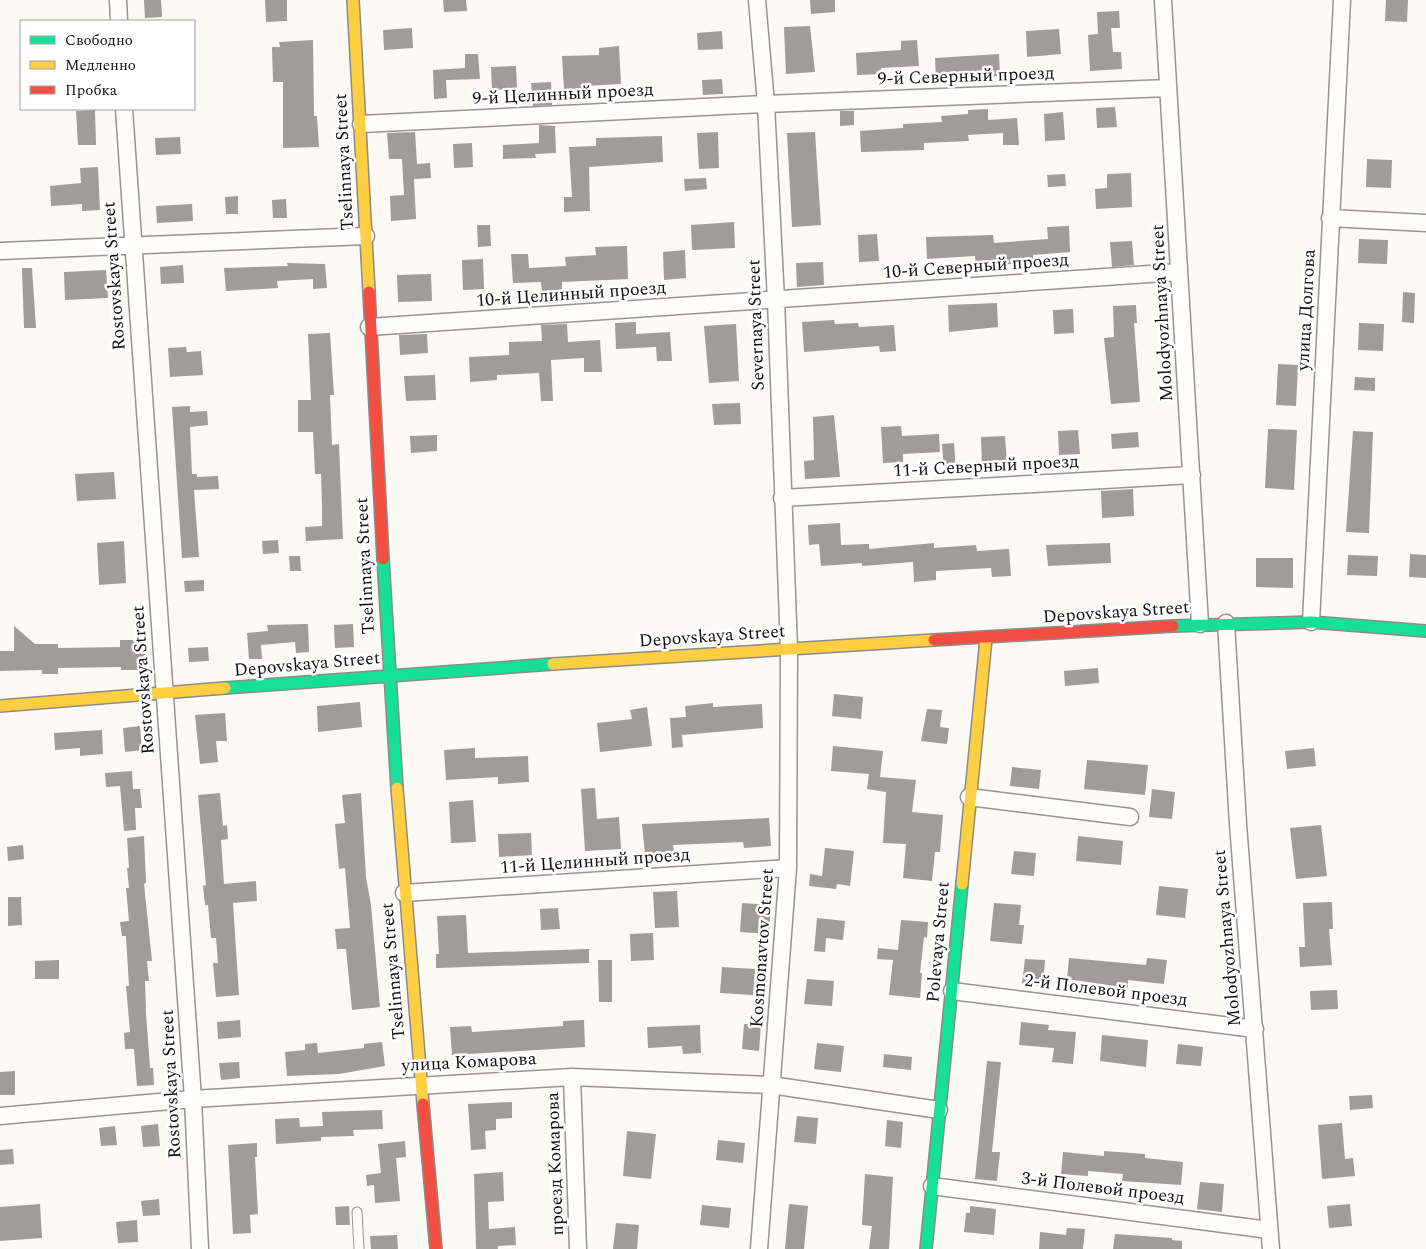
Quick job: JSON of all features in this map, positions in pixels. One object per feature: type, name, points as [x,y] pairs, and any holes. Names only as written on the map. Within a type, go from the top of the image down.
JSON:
[{"type":"street","points":[[118,0],[119,20]]},
{"type":"street","name":"Tselinnaya Street","points":[[353,0],[389,674],[404,893],[436,1249]]},
{"type":"street","name":"Severnaya Street","points":[[757,0],[766,104],[776,300],[789,649]]},
{"type":"street","name":"Molodyozhnaya Street","points":[[1163,0],[1200,624]]},
{"type":"street","name":"улица Долгова","points":[[1311,622],[1342,0]]},
{"type":"street","name":"9-й Северный проезд","points":[[766,104],[1168,88]]},
{"type":"street","name":"9-й Целинный проезд","points":[[361,124],[766,104]]},
{"type":"street","name":"Rostovskaya Street","points":[[124,110],[132,246],[193,1099],[200,1249]]},
{"type":"street","points":[[1330,218],[1426,223]]},
{"type":"street","points":[[0,251],[366,236]]},
{"type":"street","name":"10-й Северный проезд","points":[[776,300],[1179,272]]},
{"type":"street","name":"10-й Целинный проезд","points":[[369,327],[776,300]]},
{"type":"street","name":"11-й Северный проезд","points":[[782,498],[1192,475]]},
{"type":"street","name":"Depovskaya Street","points":[[0,706],[165,694],[389,674],[789,649],[986,639],[1200,624],[1311,622],[1426,631]]},
{"type":"street","name":"Molodyozhnaya Street","points":[[1226,623],[1238,824],[1271,1249]]},
{"type":"street","name":"Polevaya Street","points":[[926,1249],[986,639]]},
{"type":"street","name":"Kosmonavtov Street","points":[[759,1249],[788,868],[789,649]]},
{"type":"street","points":[[969,797],[1130,817]]},
{"type":"street","name":"11-й Целинный проезд","points":[[404,893],[788,868]]},
{"type":"street","name":"2-й Полевой проезд","points":[[952,991],[1255,1028]]},
{"type":"street","name":"улица Комарова","points":[[0,1116],[193,1099],[420,1084],[572,1077],[771,1085],[939,1110]]},
{"type":"street","name":"проезд Комарова","points":[[572,1077],[578,1249]]},
{"type":"street","name":"3-й Полевой проезд","points":[[932,1186],[1269,1230]]},
{"type":"lane","points":[[357,1212],[359,1249]]},
{"type":"building","points":[[144,0],[161,0],[162,17],[145,18]]},
{"type":"building","points":[[265,0],[287,0],[287,21],[266,22]]},
{"type":"building","points":[[443,0],[466,0],[467,11],[444,12]]},
{"type":"building","points":[[810,0],[835,0],[835,12],[811,14]]},
{"type":"building","points":[[1386,0],[1408,0],[1407,22],[1385,21]]},
{"type":"building","points":[[1119,11],[1120,28],[1111,28],[1113,52],[1121,52],[1122,69],[1090,71],[1088,35],[1098,34],[1097,12]]},
{"type":"building","points":[[810,26],[815,72],[786,74],[784,27]]},
{"type":"building","points":[[412,28],[413,48],[384,50],[383,30]]},
{"type":"building","points":[[1059,29],[1061,54],[1027,57],[1026,31]]},
{"type":"building","points":[[722,31],[723,49],[698,50],[697,33]]},
{"type":"building","points":[[313,40],[314,116],[317,116],[319,147],[283,148],[283,82],[273,82],[272,47],[280,47],[279,42]]},
{"type":"building","points":[[917,40],[919,66],[881,68],[882,74],[857,75],[856,53],[901,50],[901,41]]},
{"type":"building","points":[[619,46],[621,84],[584,86],[584,89],[564,90],[562,56],[599,55],[599,48]]},
{"type":"building","points":[[465,54],[478,54],[480,79],[446,80],[447,98],[434,99],[433,70],[465,68]]},
{"type":"building","points":[[999,54],[1000,76],[984,77],[984,80],[936,81],[935,58]]},
{"type":"building","points":[[516,66],[517,89],[492,90],[491,67]]},
{"type":"building","points":[[722,79],[723,94],[703,95],[702,80]]},
{"type":"building","points":[[551,82],[552,105],[533,106],[531,83]]},
{"type":"building","points":[[1115,107],[1117,127],[1097,128],[1096,108]]},
{"type":"building","points":[[988,109],[988,120],[1017,118],[1019,145],[1003,145],[1003,133],[968,135],[969,141],[924,143],[924,150],[861,152],[860,131],[903,128],[903,124],[942,122],[941,116],[968,114],[968,110]]},
{"type":"building","points":[[95,110],[96,145],[78,145],[76,111]]},
{"type":"building","points":[[840,111],[854,111],[854,125],[840,126]]},
{"type":"building","points":[[1063,112],[1065,140],[1045,141],[1044,114]]},
{"type":"building","points":[[539,125],[555,126],[556,153],[535,154],[536,158],[503,159],[503,145],[539,143]]},
{"type":"building","points":[[415,132],[417,164],[430,163],[431,178],[414,179],[416,219],[391,221],[390,196],[404,195],[402,159],[389,159],[387,133]]},
{"type":"building","points":[[718,132],[719,168],[699,169],[697,133]]},
{"type":"building","points":[[815,132],[821,225],[792,227],[787,133]]},
{"type":"building","points":[[662,136],[663,162],[589,167],[590,211],[564,212],[564,197],[572,197],[569,147],[596,146],[596,138]]},
{"type":"building","points":[[180,137],[181,154],[156,155],[155,138]]},
{"type":"building","points":[[472,143],[473,167],[454,168],[453,144]]},
{"type":"building","points":[[1367,159],[1392,160],[1391,188],[1366,187]]},
{"type":"building","points":[[98,167],[100,210],[82,211],[82,204],[51,206],[50,186],[81,183],[80,168]]},
{"type":"building","points":[[1131,173],[1132,207],[1096,209],[1095,189],[1107,188],[1107,174]]},
{"type":"building","points":[[1065,174],[1066,186],[1048,187],[1047,175]]},
{"type":"building","points":[[706,178],[707,189],[685,191],[684,179]]},
{"type":"building","points":[[238,196],[238,214],[226,214],[225,197]]},
{"type":"building","points":[[286,199],[287,218],[273,218],[272,200]]},
{"type":"building","points":[[192,204],[193,221],[157,223],[156,206]]},
{"type":"building","points":[[734,222],[735,248],[692,250],[691,225]]},
{"type":"building","points":[[477,225],[490,225],[491,246],[478,247]]},
{"type":"building","points":[[1069,226],[1070,252],[1033,255],[1033,262],[995,265],[995,268],[976,269],[975,256],[927,259],[926,237],[993,235],[994,243],[1048,239],[1047,227]]},
{"type":"building","points":[[877,234],[879,261],[859,262],[858,235]]},
{"type":"building","points":[[1359,239],[1388,240],[1387,264],[1358,263]]},
{"type":"building","points":[[1132,241],[1134,265],[1112,267],[1110,242]]},
{"type":"building","points":[[627,246],[628,279],[562,282],[562,291],[542,293],[541,282],[513,283],[511,254],[528,254],[529,268],[566,266],[565,257],[596,255],[595,247]]},
{"type":"building","points":[[685,250],[686,278],[664,280],[663,252]]},
{"type":"building","points":[[483,259],[484,289],[463,290],[462,260]]},
{"type":"building","points":[[823,262],[824,285],[797,287],[796,263]]},
{"type":"building","points":[[287,263],[325,264],[327,288],[313,289],[313,279],[277,281],[278,288],[226,291],[224,268],[288,266]]},
{"type":"building","points":[[183,265],[184,283],[161,284],[160,267]]},
{"type":"building","points":[[22,268],[32,268],[36,328],[24,328]]},
{"type":"building","points":[[106,270],[108,298],[65,300],[64,272]]},
{"type":"building","points":[[431,274],[432,301],[398,302],[397,275]]},
{"type":"building","points":[[1403,292],[1415,293],[1414,323],[1402,322]]},
{"type":"building","points":[[997,303],[998,327],[949,332],[948,305]]},
{"type":"building","points":[[1136,305],[1137,323],[1134,323],[1140,402],[1111,404],[1104,338],[1114,337],[1113,306]]},
{"type":"building","points":[[1073,309],[1074,333],[1054,334],[1053,310]]},
{"type":"building","points":[[834,320],[835,324],[858,323],[859,327],[894,325],[896,351],[880,352],[879,346],[804,352],[802,322]]},
{"type":"building","points":[[636,322],[636,334],[670,332],[672,361],[657,361],[656,347],[616,349],[615,323]]},
{"type":"building","points":[[1359,323],[1384,324],[1383,351],[1358,350]]},
{"type":"building","points":[[567,324],[568,342],[600,340],[602,372],[584,372],[584,358],[551,360],[553,401],[541,401],[539,373],[497,375],[497,380],[470,382],[469,357],[509,355],[509,342],[542,341],[541,325]]},
{"type":"building","points":[[736,324],[739,381],[709,383],[704,326]]},
{"type":"building","points":[[330,333],[334,395],[330,395],[332,445],[339,444],[343,539],[306,541],[305,527],[322,526],[321,474],[315,474],[313,432],[298,432],[298,400],[311,400],[308,334]]},
{"type":"building","points":[[427,334],[428,353],[400,355],[399,335]]},
{"type":"building","points":[[186,347],[187,352],[201,351],[203,375],[170,377],[168,348]]},
{"type":"building","points":[[1278,364],[1298,365],[1296,406],[1276,405]]},
{"type":"building","points":[[435,375],[436,400],[406,401],[404,376]]},
{"type":"building","points":[[1355,377],[1375,378],[1375,391],[1354,390]]},
{"type":"building","points":[[740,403],[741,424],[714,425],[712,404]]},
{"type":"building","points":[[190,406],[190,412],[207,411],[208,425],[190,427],[192,474],[197,474],[197,477],[218,476],[219,489],[194,490],[199,557],[182,558],[172,407]]},
{"type":"building","points":[[834,415],[840,477],[805,479],[804,461],[814,460],[813,417]]},
{"type":"building","points":[[901,426],[902,436],[939,434],[940,452],[903,454],[903,462],[883,463],[881,427]]},
{"type":"building","points":[[1268,429],[1297,430],[1294,490],[1265,488]]},
{"type":"building","points":[[1078,430],[1080,454],[1059,455],[1058,431]]},
{"type":"building","points":[[1353,431],[1373,432],[1369,533],[1346,532]]},
{"type":"building","points":[[1138,432],[1139,447],[1112,449],[1111,434]]},
{"type":"building","points":[[437,435],[437,451],[411,453],[410,436]]},
{"type":"building","points":[[1005,436],[1007,464],[982,465],[981,437]]},
{"type":"building","points":[[954,443],[956,471],[944,471],[942,444]]},
{"type":"building","points":[[114,472],[116,499],[77,501],[75,474]]},
{"type":"building","points":[[1133,489],[1134,516],[1102,518],[1101,491]]},
{"type":"building","points":[[840,523],[841,545],[869,544],[869,549],[934,543],[934,548],[976,545],[977,551],[1009,549],[1011,576],[992,577],[991,568],[936,571],[936,580],[914,582],[913,562],[862,566],[862,563],[821,566],[819,544],[809,545],[808,525]]},
{"type":"building","points":[[278,540],[279,553],[263,554],[262,541]]},
{"type":"building","points":[[124,541],[126,583],[99,585],[97,543]]},
{"type":"building","points":[[1110,543],[1111,563],[1048,566],[1046,545]]},
{"type":"building","points":[[1410,554],[1426,555],[1426,578],[1409,577]]},
{"type":"building","points":[[1348,555],[1378,556],[1377,576],[1347,575]]},
{"type":"building","points":[[289,556],[300,556],[301,571],[290,571]]},
{"type":"building","points":[[1256,558],[1293,558],[1293,588],[1256,587]]},
{"type":"building","points":[[204,580],[204,591],[185,592],[184,581]]},
{"type":"building","points":[[308,624],[309,652],[296,653],[295,642],[261,645],[262,659],[249,659],[247,633],[268,631],[267,625]]},
{"type":"building","points":[[353,624],[354,647],[335,648],[334,625]]},
{"type":"building","points":[[14,626],[35,644],[58,644],[58,648],[120,647],[120,640],[146,640],[146,670],[121,670],[121,667],[58,668],[58,674],[42,674],[42,670],[0,671],[0,651],[14,651]]},
{"type":"building","points":[[208,647],[209,661],[189,662],[188,648]]},
{"type":"building","points":[[1098,668],[1099,683],[1065,686],[1064,671]]},
{"type":"building","points":[[834,694],[863,697],[861,719],[832,716]]},
{"type":"building","points":[[360,702],[362,727],[318,732],[317,706]]},
{"type":"building","points":[[713,703],[713,707],[762,704],[763,728],[682,735],[683,747],[672,748],[670,718],[686,717],[685,706]]},
{"type":"building","points":[[647,707],[652,746],[600,752],[597,723],[632,719],[630,710]]},
{"type":"building","points":[[927,709],[942,710],[940,727],[949,728],[947,744],[921,741]]},
{"type":"building","points":[[225,713],[227,741],[216,741],[218,762],[200,764],[195,715]]},
{"type":"building","points":[[140,726],[142,750],[125,752],[123,728]]},
{"type":"building","points":[[102,730],[103,754],[80,756],[80,748],[55,750],[54,733]]},
{"type":"building","points":[[833,746],[883,751],[880,777],[916,780],[912,812],[943,815],[940,852],[935,852],[932,881],[903,878],[906,844],[883,843],[886,792],[867,789],[869,774],[831,771]]},
{"type":"building","points":[[475,748],[475,758],[528,756],[529,782],[498,784],[498,777],[446,780],[444,750]]},
{"type":"building","points":[[1314,748],[1316,766],[1287,769],[1285,751]]},
{"type":"building","points":[[1087,760],[1148,765],[1145,795],[1084,789]]},
{"type":"building","points":[[1012,767],[1041,770],[1039,789],[1010,786]]},
{"type":"building","points":[[132,771],[133,789],[140,789],[142,808],[135,808],[136,830],[124,831],[120,786],[106,787],[105,773]]},
{"type":"building","points":[[595,788],[597,819],[619,817],[621,849],[585,851],[581,789]]},
{"type":"building","points":[[1152,789],[1175,792],[1172,819],[1149,817]]},
{"type":"building","points":[[220,793],[223,826],[227,825],[228,839],[221,840],[224,884],[256,881],[257,901],[233,903],[239,995],[216,997],[213,963],[218,963],[216,938],[211,938],[208,905],[205,905],[203,886],[206,885],[198,795]]},
{"type":"building","points":[[361,793],[366,877],[371,905],[380,1007],[352,1010],[346,949],[337,949],[335,929],[350,928],[345,868],[339,869],[335,824],[345,823],[342,795]]},
{"type":"building","points":[[473,800],[476,842],[451,843],[449,802]]},
{"type":"building","points":[[769,818],[771,846],[744,848],[743,842],[673,845],[674,851],[645,854],[642,824]]},
{"type":"building","points":[[1321,825],[1327,876],[1296,879],[1290,828]]},
{"type":"building","points":[[531,833],[532,855],[499,857],[498,834]]},
{"type":"building","points":[[144,836],[146,883],[144,884],[152,961],[147,961],[149,981],[145,981],[146,1013],[150,1068],[153,1068],[154,1085],[137,1086],[134,1049],[125,1049],[124,1033],[130,1032],[126,986],[129,986],[126,936],[122,936],[120,922],[129,921],[126,888],[129,888],[127,838]]},
{"type":"building","points":[[1078,836],[1123,841],[1121,865],[1076,861]]},
{"type":"building","points":[[23,845],[24,859],[8,861],[7,847]]},
{"type":"building","points":[[825,848],[854,851],[850,886],[837,884],[836,889],[809,886],[810,874],[822,876]]},
{"type":"building","points":[[1014,851],[1036,853],[1034,876],[1011,874]]},
{"type":"building","points":[[1159,886],[1188,889],[1185,918],[1156,915]]},
{"type":"building","points":[[677,891],[679,927],[655,928],[653,892]]},
{"type":"building","points":[[8,897],[21,897],[22,925],[8,926]]},
{"type":"building","points":[[1332,902],[1333,929],[1329,929],[1332,965],[1300,967],[1299,947],[1305,947],[1303,903]]},
{"type":"building","points":[[742,903],[771,905],[769,934],[740,932]]},
{"type":"building","points":[[994,903],[1021,905],[1019,925],[1024,925],[1022,944],[990,941]]},
{"type":"building","points":[[558,908],[560,929],[541,930],[540,909]]},
{"type":"building","points":[[466,915],[468,953],[589,949],[589,963],[436,968],[436,954],[439,954],[437,916]]},
{"type":"building","points":[[817,918],[845,921],[843,940],[826,938],[825,952],[814,951]]},
{"type":"building","points":[[901,920],[928,922],[927,938],[924,937],[920,973],[922,973],[920,998],[889,995],[893,960],[877,959],[878,948],[898,950]]},
{"type":"building","points":[[653,933],[654,960],[631,961],[630,934]]},
{"type":"building","points":[[1069,958],[1146,965],[1147,958],[1167,960],[1164,984],[1128,980],[1128,988],[1067,979]]},
{"type":"building","points":[[1025,959],[1045,960],[1043,986],[1022,984]]},
{"type":"building","points":[[59,960],[59,979],[35,979],[35,961]]},
{"type":"building","points":[[598,960],[612,960],[612,1002],[599,1002]]},
{"type":"building","points":[[722,967],[755,969],[753,995],[720,993]]},
{"type":"building","points":[[807,979],[834,981],[832,1006],[804,1004]]},
{"type":"building","points":[[1337,990],[1338,1009],[1311,1010],[1310,991]]},
{"type":"building","points":[[240,1020],[241,1037],[218,1039],[217,1022]]},
{"type":"building","points":[[584,1020],[585,1047],[452,1055],[450,1027],[471,1026],[472,1032],[563,1026],[563,1021]]},
{"type":"building","points":[[1021,1022],[1049,1025],[1048,1030],[1076,1032],[1073,1064],[1052,1062],[1054,1048],[1019,1045]]},
{"type":"building","points":[[744,1024],[761,1025],[759,1051],[742,1049]]},
{"type":"building","points":[[700,1025],[701,1053],[683,1054],[682,1046],[648,1048],[647,1027]]},
{"type":"building","points":[[1102,1035],[1148,1040],[1146,1067],[1100,1061]]},
{"type":"building","points":[[382,1042],[385,1066],[339,1074],[287,1076],[285,1052],[305,1050],[305,1044],[317,1043],[318,1053],[364,1048],[364,1044]]},
{"type":"building","points":[[817,1043],[844,1046],[841,1072],[814,1069]]},
{"type":"building","points":[[1178,1044],[1203,1047],[1201,1066],[1176,1064]]},
{"type":"building","points":[[884,1054],[912,1057],[911,1070],[883,1067]]},
{"type":"building","points":[[987,1061],[1001,1062],[992,1152],[1000,1152],[997,1181],[975,1179]]},
{"type":"building","points":[[239,1062],[240,1078],[221,1080],[219,1063]]},
{"type":"building","points":[[15,1071],[15,1095],[0,1095],[0,1072]]},
{"type":"building","points":[[1372,1095],[1373,1108],[1350,1110],[1349,1096]]},
{"type":"building","points":[[512,1102],[512,1118],[496,1119],[496,1130],[485,1131],[486,1149],[471,1150],[468,1104]]},
{"type":"building","points":[[382,1110],[383,1129],[353,1130],[354,1136],[321,1137],[321,1141],[276,1144],[275,1119],[299,1118],[300,1127],[323,1126],[322,1112]]},
{"type":"building","points":[[797,1116],[818,1118],[816,1144],[794,1142]]},
{"type":"building","points":[[887,1120],[903,1122],[901,1148],[885,1146]]},
{"type":"building","points":[[1342,1123],[1345,1159],[1353,1158],[1355,1176],[1322,1179],[1318,1125]]},
{"type":"building","points":[[158,1124],[160,1146],[143,1147],[141,1126]]},
{"type":"building","points":[[115,1126],[117,1145],[101,1146],[99,1128]]},
{"type":"building","points":[[627,1131],[656,1134],[651,1179],[623,1176]]},
{"type":"building","points":[[718,1140],[745,1143],[743,1163],[716,1160]]},
{"type":"building","points":[[405,1141],[406,1157],[396,1158],[400,1201],[375,1203],[374,1185],[367,1186],[366,1175],[381,1173],[378,1144]]},
{"type":"building","points":[[257,1143],[257,1157],[255,1157],[258,1214],[250,1215],[251,1233],[233,1234],[228,1145]]},
{"type":"building","points":[[13,1149],[14,1164],[0,1165],[0,1150]]},
{"type":"building","points":[[1104,1151],[1145,1154],[1145,1158],[1183,1162],[1181,1185],[1122,1181],[1123,1174],[1088,1171],[1088,1176],[1061,1174],[1063,1152],[1104,1156]]},
{"type":"building","points":[[503,1172],[504,1201],[488,1202],[489,1229],[515,1227],[516,1245],[498,1246],[498,1249],[476,1249],[474,1174]]},
{"type":"building","points":[[865,1174],[893,1177],[889,1249],[869,1249],[872,1226],[862,1225]]},
{"type":"building","points":[[1200,1182],[1224,1184],[1222,1212],[1197,1209]]},
{"type":"building","points":[[159,1199],[160,1215],[143,1216],[141,1201]]},
{"type":"building","points":[[40,1204],[42,1238],[0,1241],[0,1207]]},
{"type":"building","points":[[789,1204],[808,1206],[804,1249],[785,1249]]},
{"type":"building","points":[[1350,1204],[1352,1226],[1329,1228],[1327,1206]]},
{"type":"building","points":[[702,1205],[731,1208],[729,1228],[700,1225]]},
{"type":"building","points":[[349,1206],[350,1225],[336,1225],[335,1207]]},
{"type":"building","points":[[970,1206],[996,1209],[994,1235],[964,1232],[966,1213],[970,1213]]},
{"type":"building","points":[[137,1220],[138,1242],[118,1243],[116,1222]]},
{"type":"building","points":[[616,1223],[639,1225],[637,1249],[613,1249]]},
{"type":"building","points":[[1067,1228],[1085,1229],[1083,1249],[1039,1249],[1040,1232],[1066,1235]]},
{"type":"building","points":[[1115,1234],[1172,1238],[1172,1240],[1182,1241],[1182,1249],[1113,1249]]},
{"type":"building","points":[[397,1235],[398,1249],[371,1249],[370,1236]]},
{"type":"traffic: fast","points":[[383,559],[397,788]]},
{"type":"traffic: fast","points":[[1173,626],[1311,622],[1426,631]]},
{"type":"traffic: fast","points":[[225,688],[553,664]]},
{"type":"traffic: fast","points":[[926,1249],[962,884]]},
{"type":"traffic: slow","points":[[353,0],[369,292]]},
{"type":"traffic: slow","points":[[962,884],[986,639]]},
{"type":"traffic: slow","points":[[553,664],[934,640]]},
{"type":"traffic: slow","points":[[0,706],[225,688]]},
{"type":"traffic: slow","points":[[397,788],[423,1104]]},
{"type":"traffic: jam","points":[[369,292],[383,559]]},
{"type":"traffic: jam","points":[[934,640],[1173,626]]},
{"type":"traffic: jam","points":[[423,1104],[436,1249]]}]
